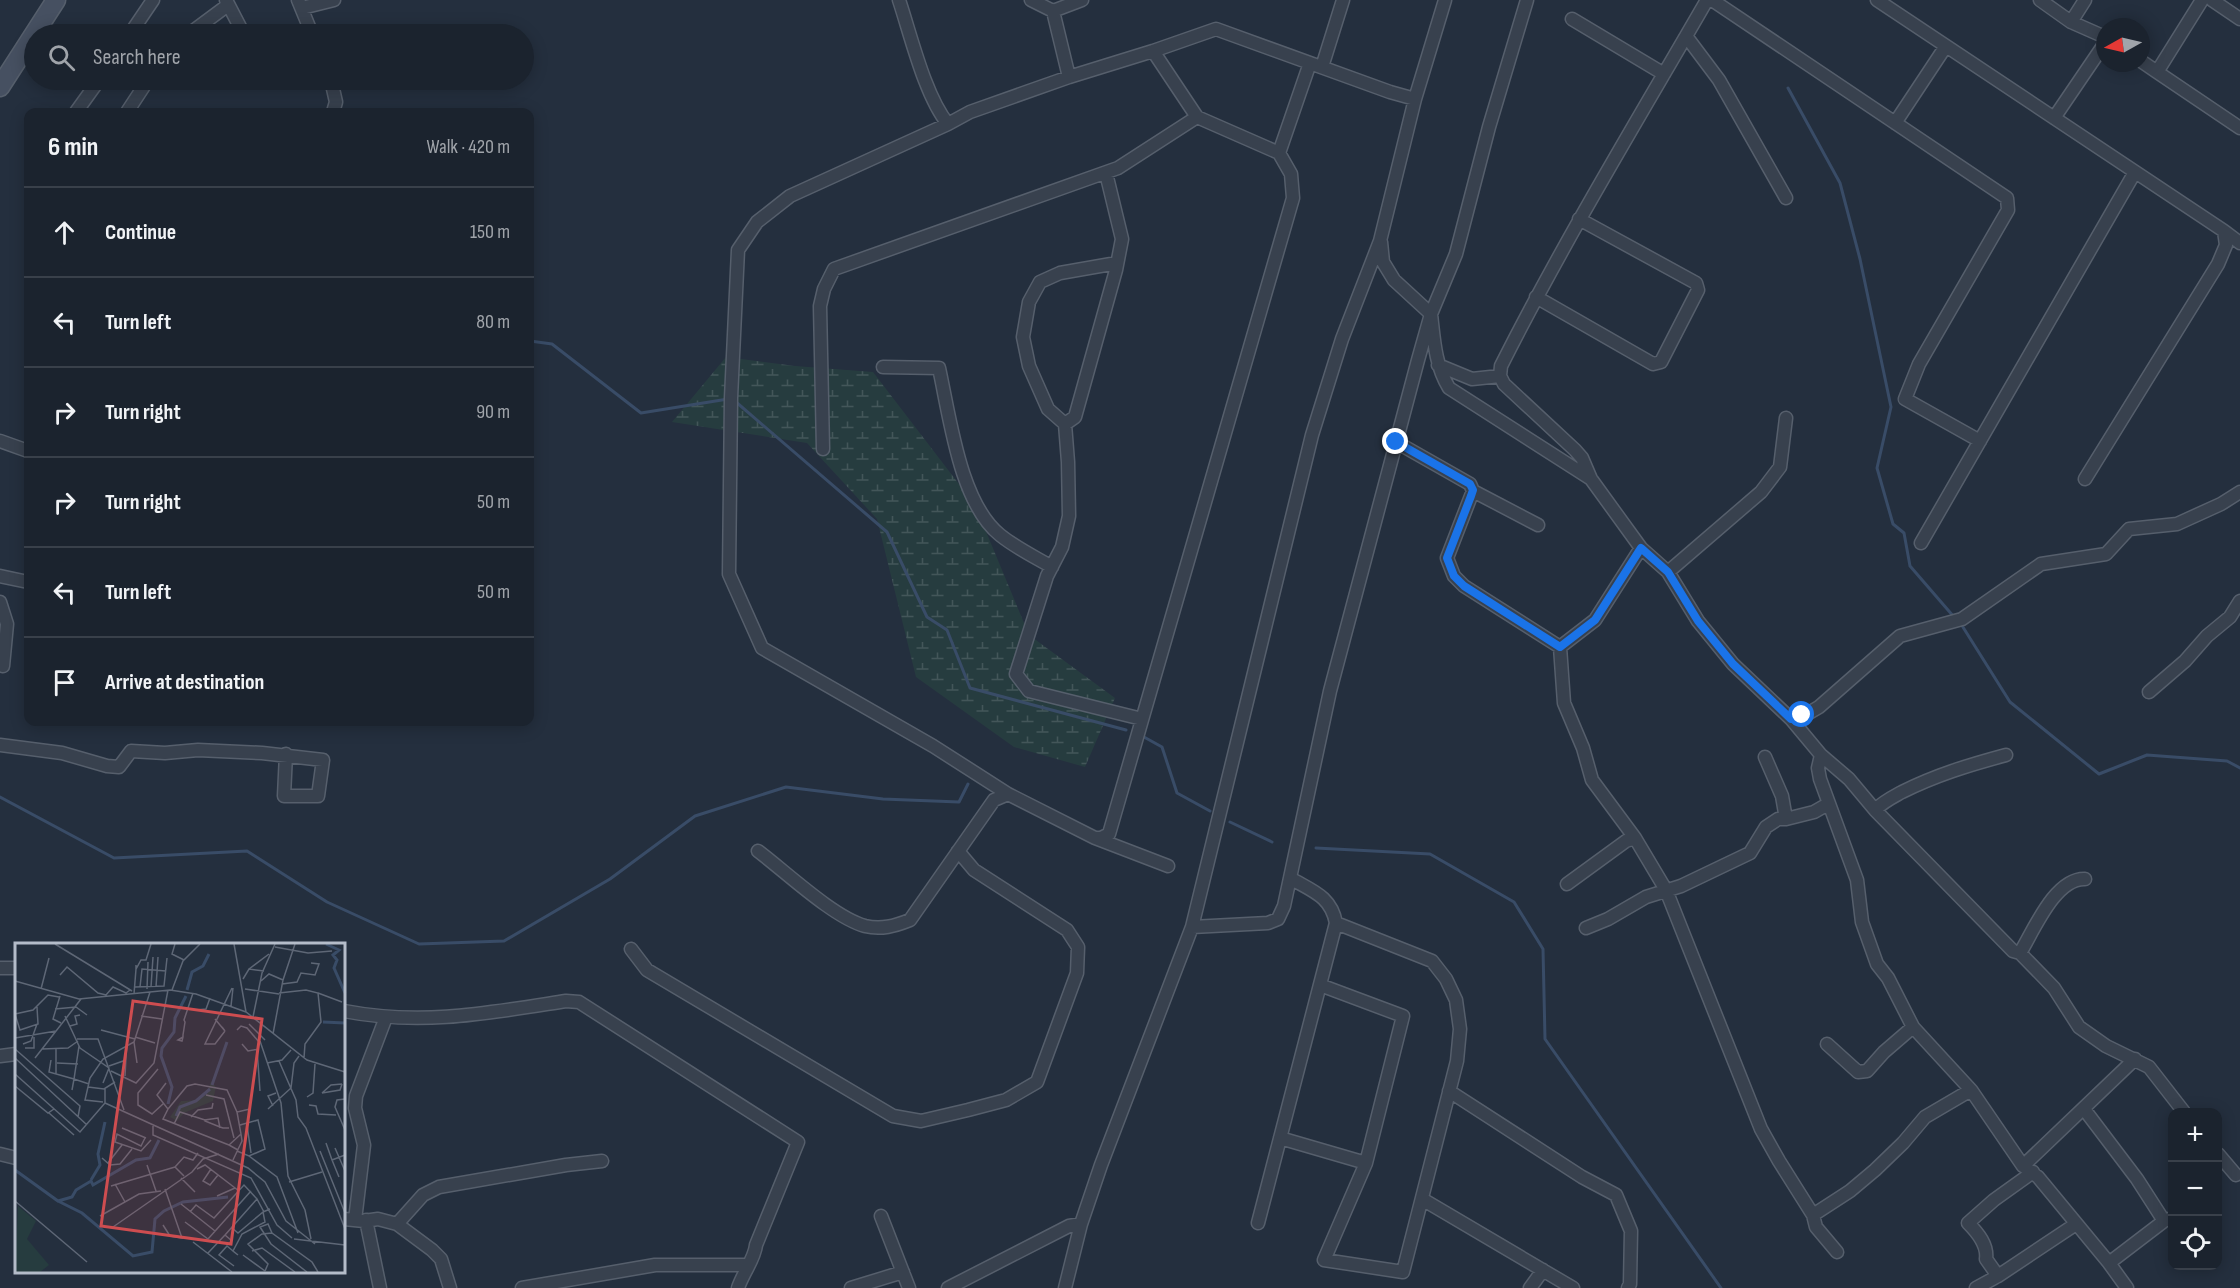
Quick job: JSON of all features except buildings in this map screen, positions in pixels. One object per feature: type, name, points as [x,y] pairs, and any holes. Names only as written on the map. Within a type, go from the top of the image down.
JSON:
[{"type":"main road","points":[[41,24],[56,0]]},
{"type":"main road","points":[[0,87],[24,50]]},
{"type":"street","points":[[137,24],[153,0]]},
{"type":"street","points":[[308,24],[300,4],[334,0]]},
{"type":"street","points":[[899,0],[931,96],[939,114],[948,124]]},
{"type":"street","points":[[1031,0],[1053,11],[1082,0]]},
{"type":"street","points":[[1279,153],[1343,0]]},
{"type":"street","points":[[1065,1288],[1081,1224],[1101,1165],[1192,927],[1312,435],[1342,339],[1380,241],[1415,99],[1445,0]]},
{"type":"street","points":[[1192,927],[1268,923],[1278,920],[1284,906],[1330,691],[1396,442],[1431,314],[1456,254],[1489,128],[1527,0]]},
{"type":"street","points":[[1980,441],[1905,399],[1919,364],[2008,210],[2007,198],[1710,0],[1686,36],[1579,219],[1501,366],[1500,376],[1504,384],[1582,458],[1591,479],[1641,548],[1668,572],[1698,621],[1733,664],[1791,719],[1821,755],[1849,779],[1875,810],[2013,951],[2020,953],[2054,988],[2079,1027],[2106,1046],[2148,1066],[2180,1108]]},
{"type":"street","points":[[1877,0],[2240,243]]},
{"type":"street","points":[[2040,0],[2071,22],[2096,33]]},
{"type":"street","points":[[2071,22],[2085,0]]},
{"type":"street","points":[[2157,72],[2202,0]]},
{"type":"street","points":[[2211,0],[2240,19]]},
{"type":"street","points":[[201,24],[227,3],[238,24]]},
{"type":"street","points":[[1053,11],[1069,77]]},
{"type":"street","points":[[1572,19],[1664,74]]},
{"type":"street","points":[[1168,866],[1095,838],[1008,794],[933,746],[762,648],[729,574],[731,398],[738,250],[757,222],[790,196],[970,112],[1216,29],[1415,99]]},
{"type":"street","points":[[1686,36],[1719,80],[1785,198]]},
{"type":"street","points":[[1895,123],[1946,46]]},
{"type":"street","points":[[1095,838],[1109,834],[1293,198],[1291,174],[1279,153],[1197,117],[1153,51]]},
{"type":"street","points":[[2054,118],[2096,56]]},
{"type":"street","points":[[2150,67],[2240,128]]},
{"type":"street","points":[[79,108],[92,90]]},
{"type":"street","points":[[130,108],[141,90]]},
{"type":"street","points":[[333,90],[336,102],[334,108]]},
{"type":"street","points":[[823,449],[820,306],[824,289],[834,269],[1118,168],[1197,117]]},
{"type":"street","points":[[1921,543],[2135,172]]},
{"type":"street","points":[[1065,424],[1075,417],[1122,239],[1106,173]]},
{"type":"street","points":[[1536,297],[1653,364],[1661,362],[1698,290],[1696,283],[1579,219]]},
{"type":"street","points":[[2085,479],[2218,264],[2226,245],[2224,231]]},
{"type":"street","points":[[1380,241],[1383,262],[1394,280],[1431,314],[1438,366],[1449,388],[1591,479]]},
{"type":"street","points":[[1117,263],[1060,273],[1040,282],[1029,302],[1023,337],[1029,366],[1048,409],[1065,424],[1069,516],[1062,547],[1052,567],[1016,674],[1029,691],[1142,719]]},
{"type":"street","points":[[1438,366],[1472,379],[1500,376]]},
{"type":"street","points":[[883,367],[939,368],[962,467],[975,505],[999,535],[1052,567]]},
{"type":"street","points":[[1668,572],[1761,492],[1780,467],[1786,418]]},
{"type":"street","points":[[0,441],[24,450]]},
{"type":"street","points":[[1396,442],[1470,484],[1473,490],[1538,525]]},
{"type":"street","points":[[1473,490],[1447,558],[1454,576],[1464,586],[1560,647]]},
{"type":"street","points":[[1791,719],[1819,707],[1900,636],[1962,619],[2041,564],[2106,554],[2129,529],[2177,524],[2221,504],[2240,492]]},
{"type":"street","points":[[1560,647],[1595,620],[1641,548]]},
{"type":"street","points":[[0,576],[24,581]]},
{"type":"street","points":[[2149,692],[2230,617],[2240,601]]},
{"type":"street","points":[[0,602],[4,608],[7,624],[3,666]]},
{"type":"street","points":[[1560,647],[1564,703],[1583,748],[1592,780],[1635,838],[1666,890],[1761,1129],[1813,1215],[1816,1227],[1837,1252]]},
{"type":"street","points":[[0,745],[62,753],[119,767],[131,751],[165,753],[198,750],[286,754]]},
{"type":"street","points":[[1821,755],[1818,768],[1828,804],[1857,880],[1862,922],[1876,964],[1888,978],[1914,1027],[1971,1090],[2028,1169],[2109,1263],[2127,1288]]},
{"type":"street","points":[[1875,810],[1888,798],[1916,784],[1961,767],[2006,755]]},
{"type":"street","points":[[1765,757],[1782,796],[1786,819]]},
{"type":"street","points":[[758,851],[837,913],[865,926],[891,928],[910,920],[994,800],[1008,794]]},
{"type":"street","points":[[1586,928],[1608,919],[1646,897],[1681,886],[1750,853],[1766,827],[1778,819],[1814,812],[1828,804]]},
{"type":"street","points":[[1567,884],[1619,845],[1635,838]]},
{"type":"street","points":[[631,949],[647,970],[893,1116],[921,1121],[1006,1100],[1037,1082],[1077,973],[1078,947],[1067,930],[974,870],[958,850]]},
{"type":"street","points":[[1258,1223],[1336,923],[1334,912],[1327,900],[1290,878]]},
{"type":"street","points":[[2020,953],[2056,892],[2074,880],[2085,879]]},
{"type":"street","points":[[1320,985],[1403,1016],[1366,1163],[1324,1260],[1403,1272],[1457,1061],[1460,1029],[1456,1000],[1446,979],[1432,961],[1336,923]]},
{"type":"street","points":[[345,1011],[386,1017],[458,1018],[566,1001],[579,1002],[798,1142],[756,1245],[754,1257],[747,1265],[738,1288]]},
{"type":"street","points":[[380,1288],[355,1220],[363,1145],[355,1108],[356,1096],[386,1017]]},
{"type":"street","points":[[1827,1044],[1857,1072],[1862,1073],[1867,1071],[1884,1052],[1914,1027]]},
{"type":"street","points":[[0,1056],[15,1054]]},
{"type":"street","points":[[1998,1276],[1986,1259],[1987,1250],[1981,1239],[1968,1223],[2028,1169],[2084,1108],[2135,1059]]},
{"type":"street","points":[[1813,1215],[1850,1191],[1875,1170],[1903,1143],[1925,1117],[1971,1090]]},
{"type":"street","points":[[1449,1091],[1582,1177],[1616,1195],[1631,1232],[1628,1288]]},
{"type":"street","points":[[2084,1108],[2168,1220],[2109,1263]]},
{"type":"street","points":[[1280,1138],[1366,1163]]},
{"type":"street","points":[[0,1154],[15,1158]]},
{"type":"street","points":[[2222,1160],[2236,1175]]},
{"type":"street","points":[[397,1224],[423,1196],[439,1187],[566,1164],[602,1161]]},
{"type":"street","points":[[1422,1199],[1573,1288]]},
{"type":"street","points":[[881,1216],[909,1288]]},
{"type":"street","points":[[355,1220],[378,1219],[397,1224],[441,1259],[450,1288]]},
{"type":"street","points":[[948,1288],[1069,1226],[1081,1224]]},
{"type":"street","points":[[1976,1288],[2076,1224]]},
{"type":"street","points":[[522,1288],[592,1282],[655,1265],[747,1265]]},
{"type":"street","points":[[1530,1288],[1543,1270]]},
{"type":"street","points":[[851,1288],[903,1272]]},
{"type":"green space","points":[[726,357],[795,366],[873,372],[975,505],[1029,635],[1115,698],[1085,767],[1014,747],[916,677],[877,519],[807,443],[672,422]]},
{"type":"waterway","points":[[1788,88],[1840,183],[1860,259],[1891,407],[1877,468],[1893,524],[1904,533],[1910,566],[1954,617]]},
{"type":"waterway","points":[[534,342],[552,344],[641,413],[728,399]]},
{"type":"waterway","points":[[736,402],[887,532],[927,617],[947,630],[970,688],[1126,730]]},
{"type":"waterway","points":[[1961,624],[2010,702],[2099,774],[2147,755],[2227,761],[2240,768]]},
{"type":"waterway","points":[[1144,737],[1162,747],[1177,793],[1210,811]]},
{"type":"waterway","points":[[0,797],[114,858],[247,851],[327,902],[419,944],[504,941],[610,879],[695,816],[786,787],[883,799],[959,802],[968,784]]},
{"type":"waterway","points":[[1230,822],[1272,842]]},
{"type":"waterway","points":[[1316,848],[1430,854],[1514,902],[1543,949],[1545,1039],[1721,1288]]},
{"type":"route","points":[[1396,442],[1470,484],[1473,490],[1447,558],[1454,576],[1464,586],[1560,647],[1595,620],[1641,548],[1668,572],[1698,621],[1733,664],[1791,719],[1802,715]]}]
